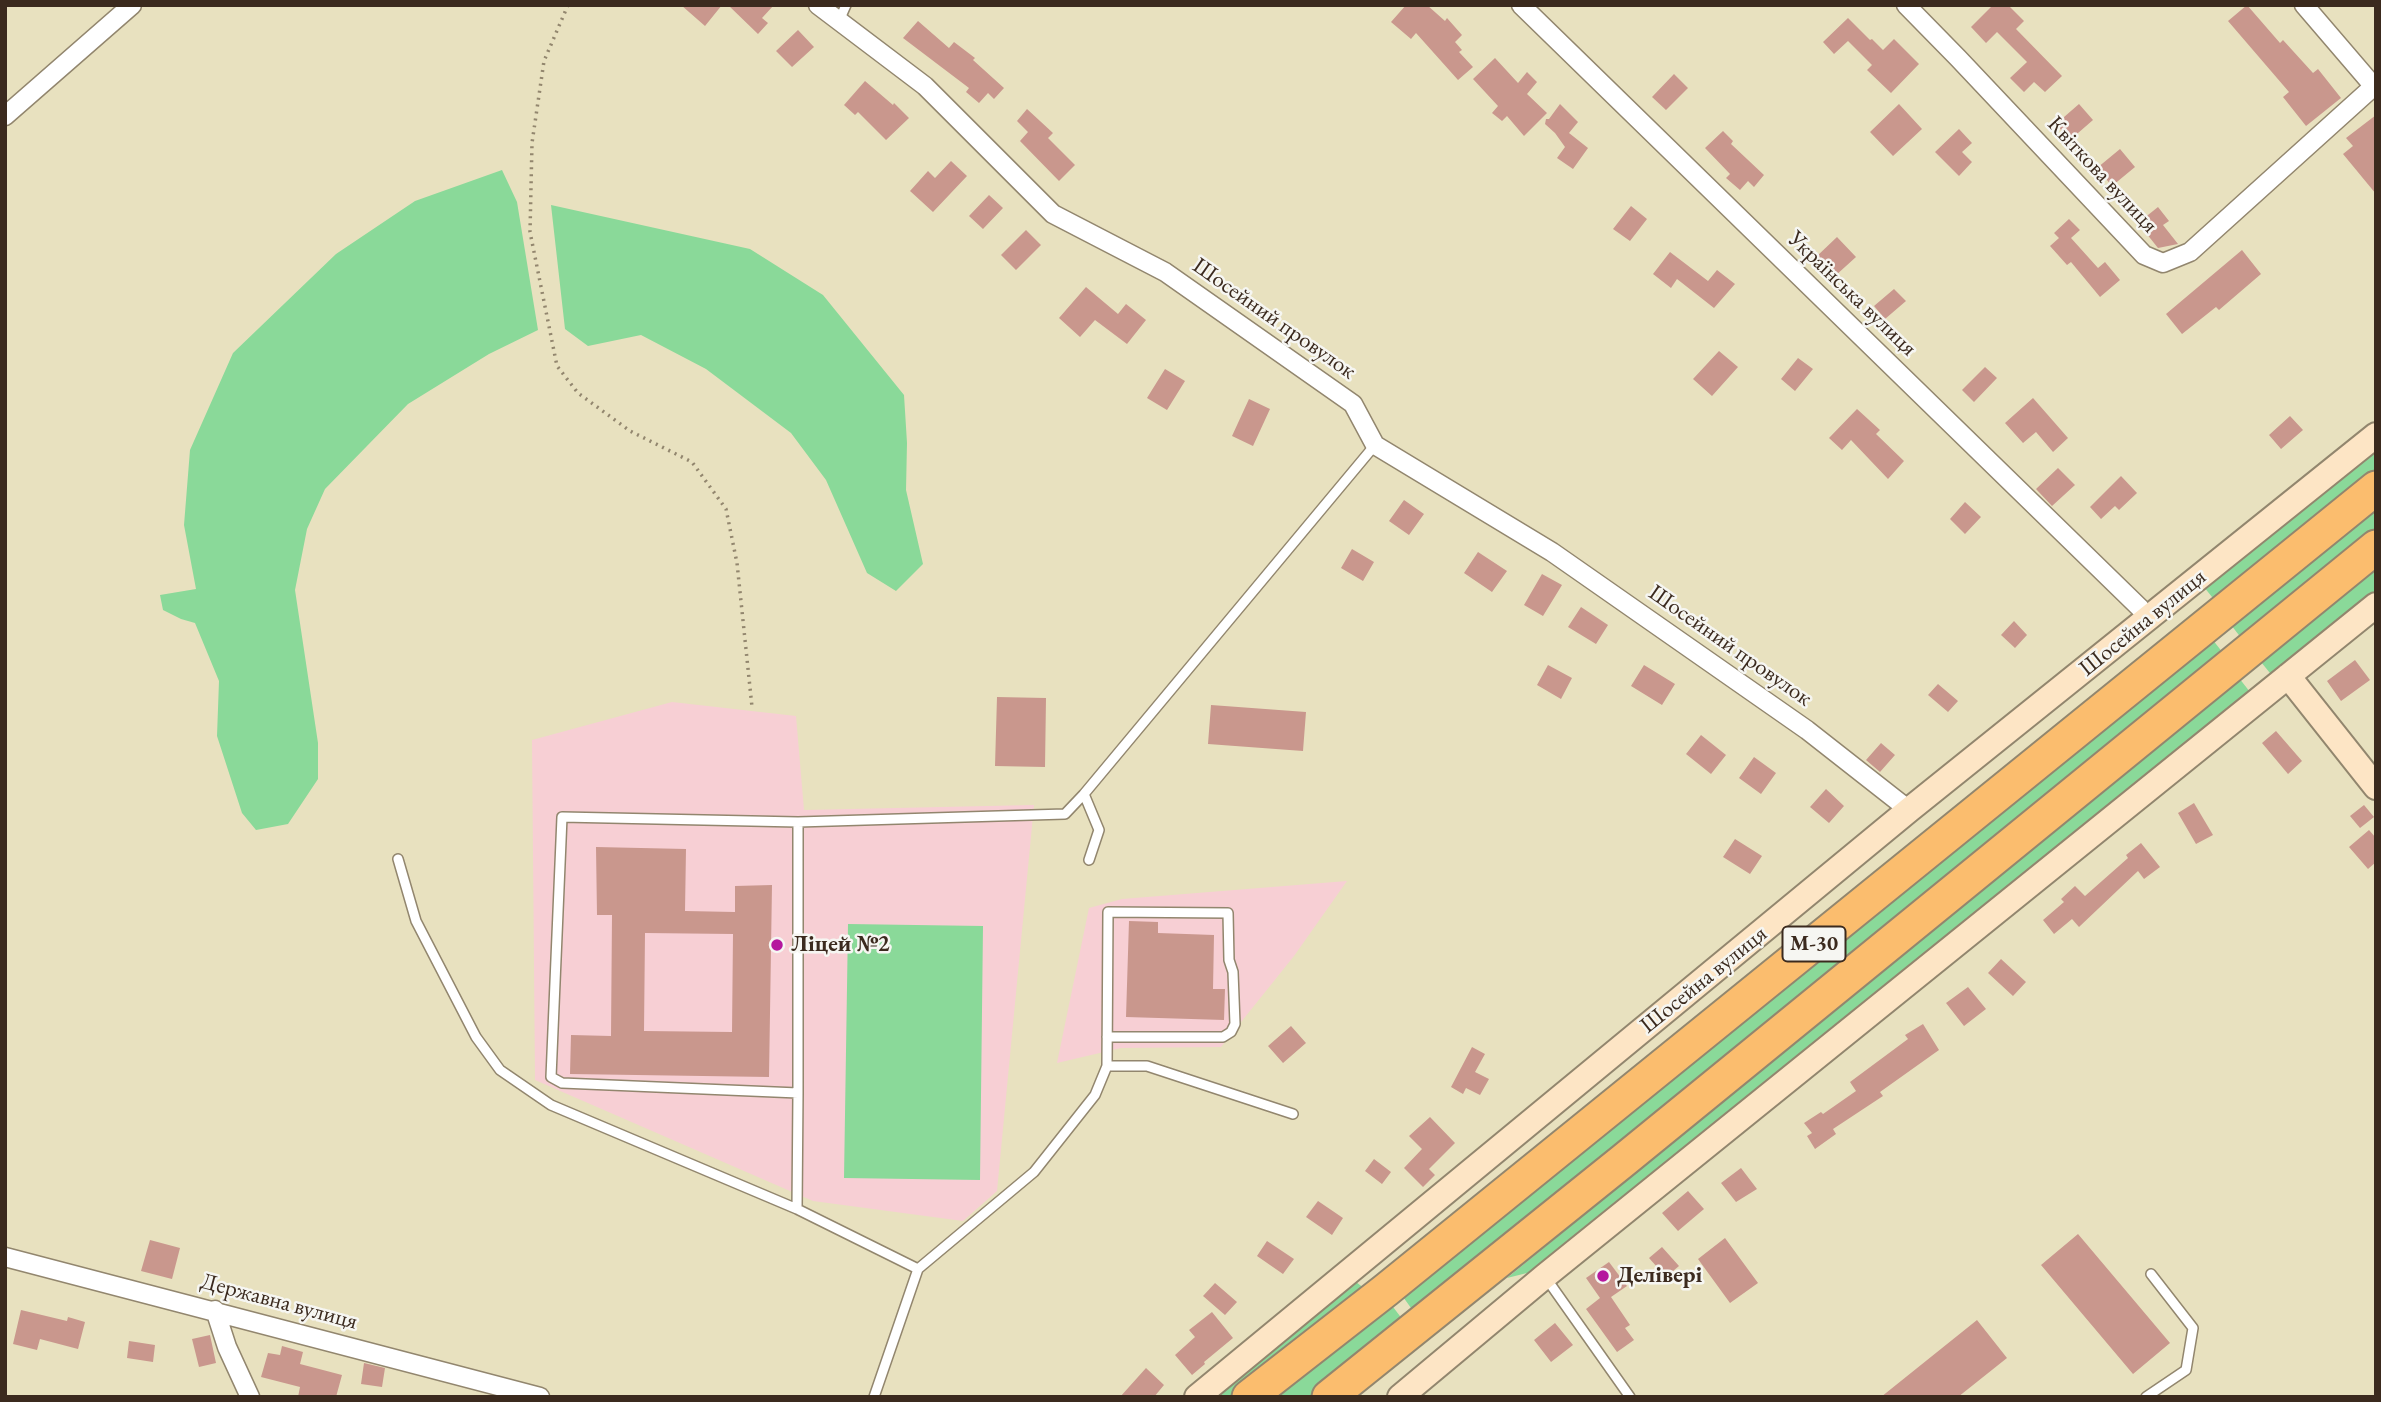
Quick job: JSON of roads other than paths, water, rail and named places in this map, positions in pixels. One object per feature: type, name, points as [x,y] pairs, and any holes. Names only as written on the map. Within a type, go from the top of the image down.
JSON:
[{"type":"highway","name":"М-30","points":[[1249,1397],[1418,1265],[2376,488]]},
{"type":"highway","name":"М-30","points":[[1329,1397],[2376,547]]},
{"type":"street","points":[[5,116],[132,5]]},
{"type":"street","name":"Шосейний провулок","points":[[818,5],[843,13],[925,86],[1053,214],[1165,272],[1353,404],[1375,445],[1552,552],[1807,730],[1909,810]]},
{"type":"street","name":"Українська вулиця","points":[[1521,5],[2140,608],[2148,619]]},
{"type":"street","name":"Квіткова вулиця","points":[[1906,5],[2144,256],[2163,263],[2190,252],[2375,88]]},
{"type":"street","points":[[2304,5],[2375,88]]},
{"type":"street","name":"Шосейна вулиця","points":[[1197,1397],[1909,810],[2376,435]]},
{"type":"street","points":[[1400,1397],[1545,1276],[2376,605]]},
{"type":"street","points":[[2288,676],[2376,787]]},
{"type":"street","name":"Державна вулиця","points":[[5,1257],[540,1397]]},
{"type":"street","points":[[215,1310],[227,1347],[250,1397]]},
{"type":"lane","points":[[798,1093],[562,1083],[551,1077],[562,817],[798,822],[1065,814],[1375,445]]},
{"type":"lane","points":[[1084,794],[1100,830],[1089,860]]},
{"type":"lane","points":[[797,1209],[798,822]]},
{"type":"lane","points":[[398,859],[416,921],[476,1037],[500,1070],[551,1105],[797,1209],[918,1269]]},
{"type":"lane","points":[[874,1397],[918,1269],[1034,1172],[1095,1095],[1107,1066],[1107,1037],[1108,912],[1228,913],[1235,1024],[1231,1032],[1223,1037],[1107,1037]]},
{"type":"lane","points":[[1107,1066],[1147,1066],[1293,1114]]},
{"type":"lane","points":[[2146,1397],[2186,1370],[2193,1328],[2151,1274]]},
{"type":"lane","points":[[1545,1276],[1630,1397]]},
{"type":"place","name":"Ліцей №2","points":[[777,945]]},
{"type":"place","name":"Делівері","points":[[1603,1276]]}]
